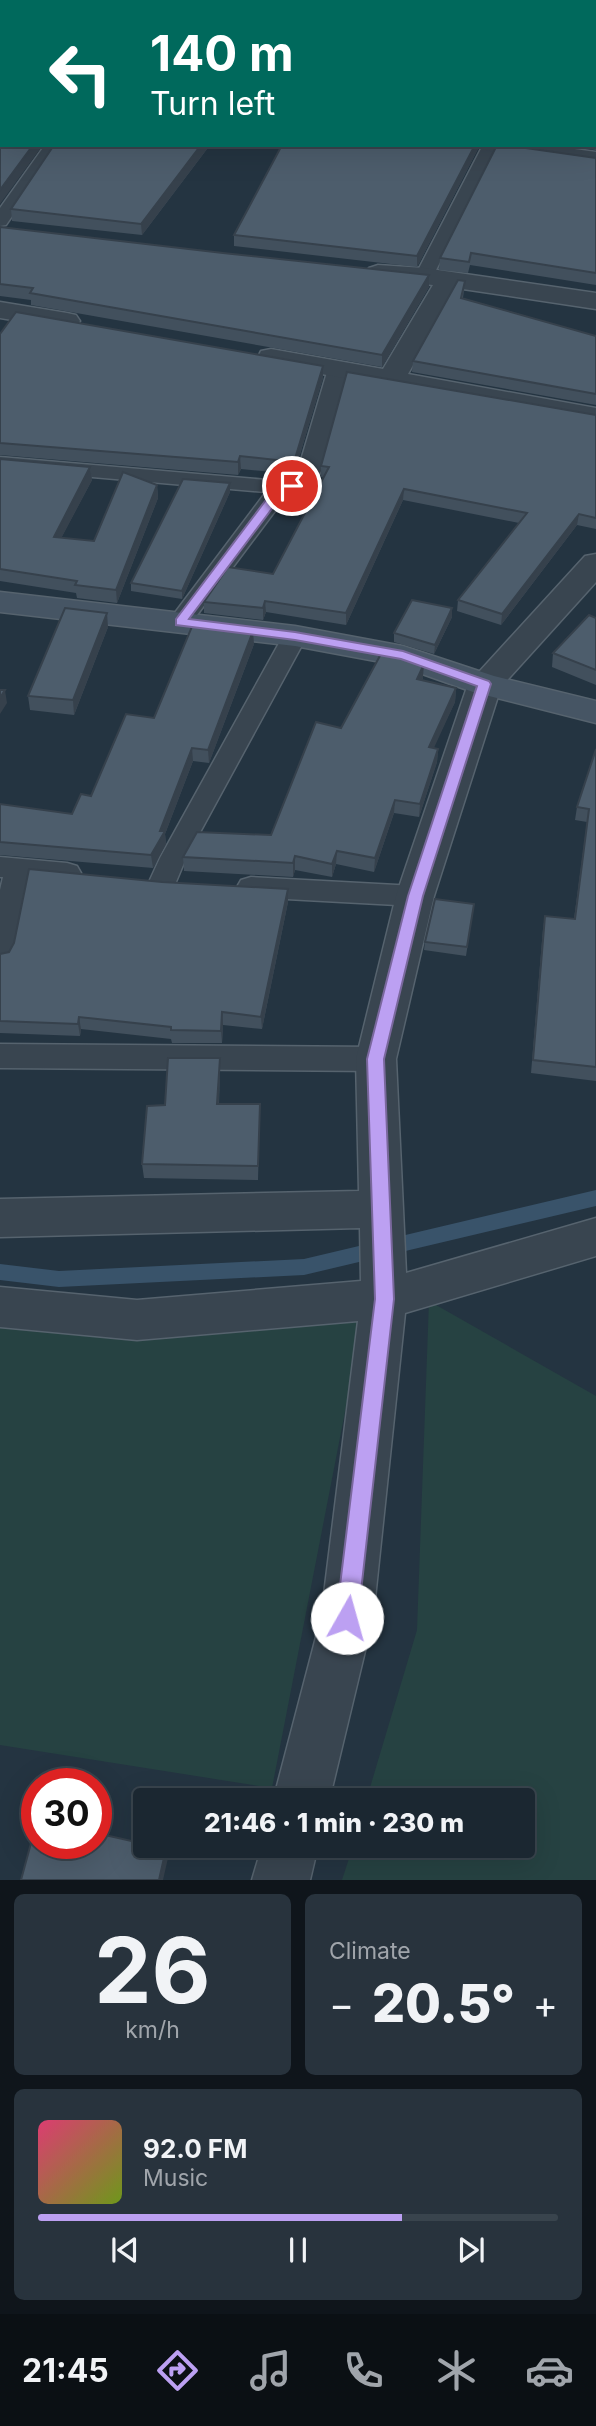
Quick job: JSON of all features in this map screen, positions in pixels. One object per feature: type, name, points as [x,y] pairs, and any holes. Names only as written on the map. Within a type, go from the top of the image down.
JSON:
[{"type":"street","points":[[507,147],[596,159]]},
{"type":"street","points":[[0,229],[27,232]]},
{"type":"street","points":[[349,270],[436,278],[596,301]]},
{"type":"street","points":[[393,378],[436,278]]},
{"type":"street","points":[[0,310],[92,325]]},
{"type":"street","points":[[242,352],[596,416]]},
{"type":"street","points":[[304,1788],[347,1618],[384,1299],[376,1059],[415,896],[485,684],[596,563]]},
{"type":"street","points":[[0,603],[295,636],[403,656],[485,684],[596,712]]},
{"type":"street","points":[[0,1218],[381,1209]]},
{"type":"street","points":[[0,1307],[137,1320],[384,1299],[596,1237]]},
{"type":"street","points":[[281,1880],[287,1858]]},
{"type":"lane","points":[[0,221],[52,147]]},
{"type":"lane","points":[[436,278],[491,147]]},
{"type":"lane","points":[[0,463],[282,486],[304,483],[310,471],[338,369]]},
{"type":"lane","points":[[180,622],[282,486]]},
{"type":"lane","points":[[163,882],[173,858],[295,636]]},
{"type":"lane","points":[[0,955],[9,868],[97,876]]},
{"type":"lane","points":[[229,886],[415,896]]},
{"type":"lane","points":[[0,1056],[376,1059]]},
{"type":"green space","points":[[429,1301],[596,1396],[596,1880],[342,1880],[349,1858],[535,1858],[535,1788],[370,1788],[417,1630]]},
{"type":"green space","points":[[363,1319],[272,1788],[0,1745],[0,1320]]},
{"type":"building","points":[[0,147],[32,147],[0,190]]},
{"type":"building","points":[[53,147],[199,147],[141,224],[11,209]]},
{"type":"building","points":[[281,147],[474,147],[417,256],[234,235]]},
{"type":"building","points":[[496,147],[519,147],[596,158],[596,273],[471,253],[469,262],[440,258]]},
{"type":"building","points":[[0,227],[429,275],[382,355],[30,293],[33,288],[0,284]]},
{"type":"building","points":[[458,280],[465,281],[461,298],[596,336],[596,394],[413,361]]},
{"type":"building","points":[[16,312],[323,366],[294,462],[240,456],[238,462],[0,443],[0,334]]},
{"type":"building","points":[[347,372],[596,415],[596,518],[579,514],[502,614],[458,600],[527,513],[404,489],[346,613],[265,601],[263,608],[204,602],[228,567],[273,574],[329,467],[321,466]]},
{"type":"building","points":[[0,459],[90,467],[54,537],[94,541],[123,472],[157,485],[116,590],[75,585],[77,581],[0,569]]},
{"type":"building","points":[[183,479],[230,483],[182,591],[131,583]]},
{"type":"building","points":[[412,600],[452,608],[435,645],[394,633]]},
{"type":"building","points":[[65,608],[107,613],[73,700],[28,696]]},
{"type":"building","points":[[589,615],[596,618],[596,670],[553,653]]},
{"type":"building","points":[[193,624],[253,631],[208,750],[192,748],[160,831],[165,831],[151,855],[0,842],[0,804],[72,814],[81,794],[91,796],[126,714],[154,718]]},
{"type":"building","points":[[382,652],[424,664],[417,679],[456,688],[429,747],[438,749],[420,804],[395,800],[375,858],[337,851],[332,864],[295,856],[293,863],[183,857],[197,832],[271,835],[316,722],[341,728]]},
{"type":"building","points":[[596,749],[596,1067],[533,1060],[545,916],[575,919],[589,809],[577,807]]},
{"type":"building","points":[[29,869],[162,882],[288,889],[261,1017],[222,1012],[221,1031],[171,1030],[171,1027],[79,1017],[78,1024],[0,1021],[0,954],[9,952],[14,943]]},
{"type":"building","points":[[435,899],[474,904],[467,947],[425,942]]},
{"type":"building","points":[[168,1058],[220,1058],[217,1104],[260,1104],[258,1166],[142,1164],[147,1106],[165,1105]]},
{"type":"building","points":[[112,1837],[133,1841],[133,1858],[164,1858],[159,1880],[21,1880],[27,1859],[112,1859]]},
{"type":"waterway","points":[[0,1272],[59,1279],[304,1267],[596,1198]]},
{"type":"route","points":[[292,486],[282,486],[180,622],[295,636],[403,656],[485,684],[415,896],[376,1059],[384,1299],[347,1618]]}]
